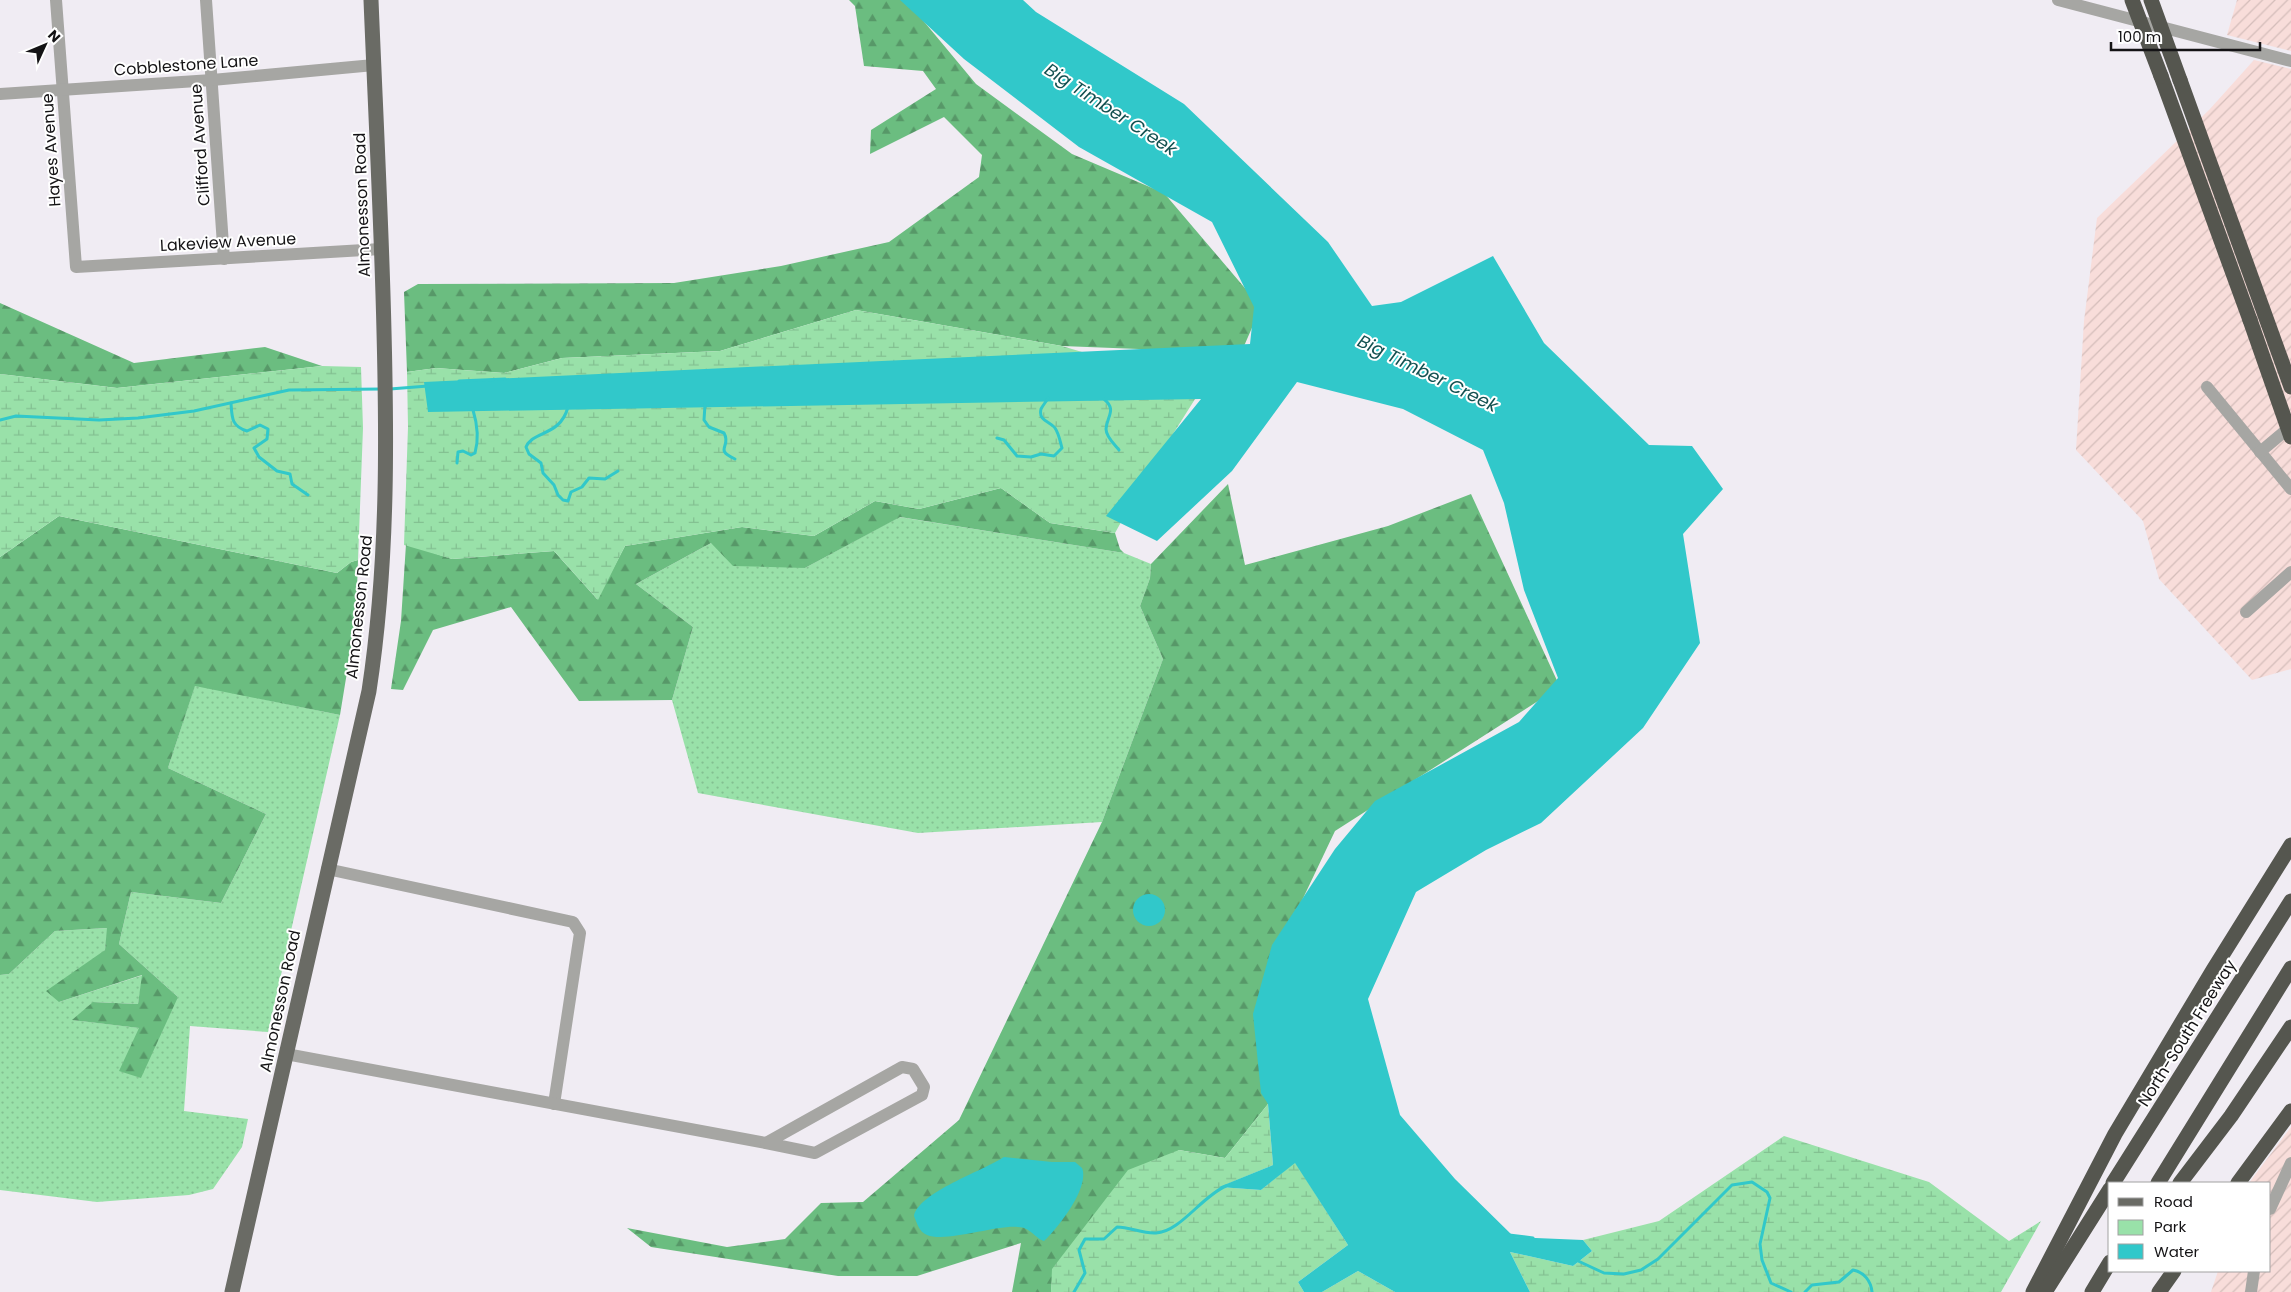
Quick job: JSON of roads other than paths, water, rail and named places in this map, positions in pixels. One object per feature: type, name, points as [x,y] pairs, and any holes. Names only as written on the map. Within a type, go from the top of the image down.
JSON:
[{"type":"highway","points":[[2132,0],[2162,76],[2291,436]]},
{"type":"highway","points":[[2151,0],[2291,387]]},
{"type":"highway","points":[[2033,1292],[2115,1134],[2208,978],[2291,845]]},
{"type":"highway","name":"North-South Freeway","points":[[2114,1182],[2291,901]]},
{"type":"highway","points":[[2159,1182],[2291,968]]},
{"type":"highway","points":[[2181,1182],[2231,1116],[2291,1027]]},
{"type":"highway","points":[[2239,1182],[2291,1111]]},
{"type":"highway","points":[[2045,1292],[2108,1192]]},
{"type":"highway","points":[[2092,1292],[2108,1265]]},
{"type":"highway","points":[[2159,1292],[2173,1272]]},
{"type":"main road","name":"Almonesson Road","points":[[232,1292],[369,691],[377,636],[384,537],[386,378],[371,0]]},
{"type":"street","name":"Hayes Avenue","points":[[56,0],[76,268]]},
{"type":"street","name":"Clifford Avenue","points":[[206,0],[224,259]]},
{"type":"street","points":[[2058,0],[2291,61]]},
{"type":"street","name":"Cobblestone Lane","points":[[0,94],[212,80],[374,65]]},
{"type":"street","name":"Lakeview Avenue","points":[[76,268],[382,249]]},
{"type":"street","points":[[2206,387],[2291,489]]},
{"type":"street","points":[[2260,452],[2291,426]]},
{"type":"street","points":[[2246,612],[2291,572]]},
{"type":"street","points":[[327,869],[573,922],[580,933],[554,1104]]},
{"type":"street","points":[[286,1054],[815,1153],[922,1095],[924,1087],[913,1069],[902,1067],[766,1143]]},
{"type":"street","points":[[2271,1206],[2291,1163]]},
{"type":"street","points":[[2251,1292],[2254,1272]]},
{"type":"water","name":"Big Timber Creek","points":[[900,0],[1023,0],[1036,12],[1184,104],[1328,242],[1372,306],[1401,302],[1493,256],[1544,343],[1649,445],[1692,446],[1723,489],[1683,534],[1700,643],[1643,728],[1541,823],[1486,850],[1416,892],[1368,999],[1400,1115],[1455,1179],[1514,1237],[1583,1240],[1592,1251],[1573,1266],[1510,1252],[1530,1292],[1395,1292],[1358,1271],[1322,1292],[1304,1292],[1298,1282],[1348,1245],[1295,1163],[1261,1190],[1219,1187],[1273,1165],[1268,1104],[1261,1093],[1253,1014],[1272,945],[1335,849],[1375,801],[1519,722],[1558,678],[1524,590],[1504,503],[1483,450],[1403,409],[1297,382],[1232,471],[1157,541],[1106,516],[1201,399],[428,412],[424,382],[1250,344],[1254,307],[1212,222],[1079,147],[964,59]]},
{"type":"water","points":[[1149,894],[1155,895],[1160,899],[1164,904],[1164,916],[1160,921],[1155,925],[1149,926],[1143,925],[1138,921],[1134,916],[1133,910],[1134,904],[1138,899],[1143,895]]},
{"type":"water","points":[[1004,1157],[1052,1162],[1075,1162],[1082,1168],[1083,1176],[1077,1196],[1057,1227],[1044,1241],[1026,1229],[1018,1227],[946,1237],[935,1237],[922,1232],[914,1216],[918,1207],[939,1190]]},
{"type":"waterway","points":[[459,381],[505,379]]},
{"type":"waterway","points":[[390,389],[428,386]]},
{"type":"waterway","points":[[0,420],[16,416],[99,420],[138,418],[194,411],[289,390],[381,389]]},
{"type":"waterway","points":[[997,438],[1004,440],[1017,456],[1031,457],[1041,454],[1054,456],[1062,448],[1058,433],[1041,416],[1041,409],[1048,398]]},
{"type":"waterway","points":[[1104,399],[1111,410],[1106,432],[1119,450]]},
{"type":"waterway","points":[[231,403],[233,420],[242,429],[247,431],[260,425],[268,429],[267,439],[254,448],[259,457],[277,471],[290,474],[292,484],[308,495]]},
{"type":"waterway","points":[[705,405],[704,420],[709,427],[724,433],[726,438],[725,453],[735,459]]},
{"type":"waterway","points":[[568,407],[559,424],[534,438],[526,447],[529,454],[541,463],[543,473],[554,485],[558,495],[563,500],[568,501],[571,492],[582,487],[589,478],[605,479],[618,471]]},
{"type":"waterway","points":[[457,463],[458,452],[463,451],[471,455],[475,453],[477,431],[473,410]]},
{"type":"waterway","points":[[1576,1260],[1604,1273],[1624,1274],[1641,1270],[1658,1259],[1732,1185],[1752,1182],[1767,1192],[1770,1198],[1760,1244],[1762,1260],[1771,1283],[1791,1292]]},
{"type":"waterway","points":[[1074,1292],[1085,1273],[1079,1250],[1085,1239],[1104,1239],[1117,1227],[1151,1233],[1165,1231],[1174,1227],[1208,1197],[1226,1186]]},
{"type":"waterway","points":[[1509,1235],[1533,1238]]},
{"type":"waterway","points":[[1805,1292],[1812,1285],[1839,1282],[1853,1270],[1866,1278],[1872,1292]]}]
